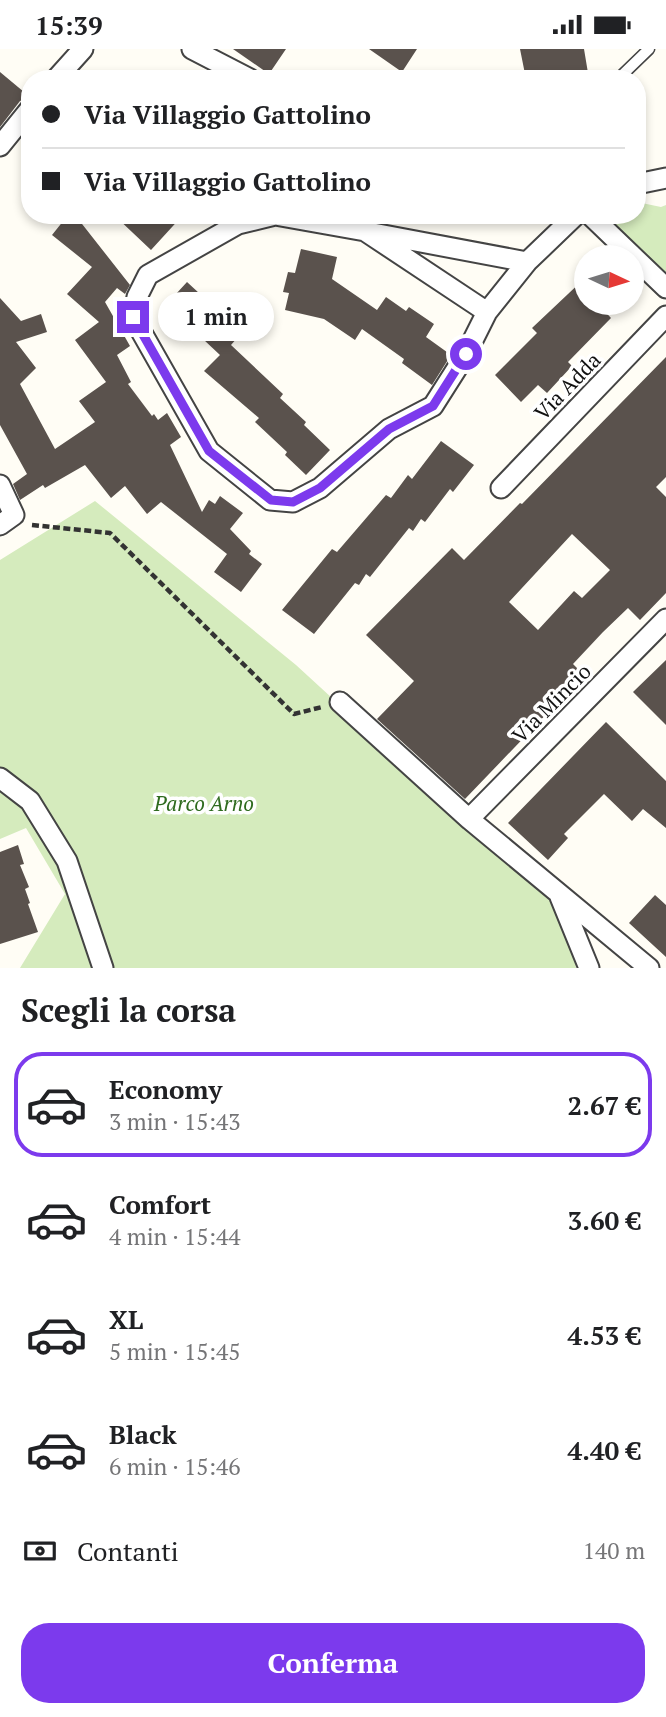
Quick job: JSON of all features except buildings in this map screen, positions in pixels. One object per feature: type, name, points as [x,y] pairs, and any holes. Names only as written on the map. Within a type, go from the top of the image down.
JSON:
[{"type":"street","points":[[64,70],[83,49]]},
{"type":"street","points":[[192,49],[233,70]]},
{"type":"street","points":[[0,146],[21,120]]},
{"type":"street","points":[[646,182],[666,178]]},
{"type":"street","points":[[238,224],[148,275],[136,297],[133,317],[209,451],[271,500],[293,502],[320,488],[389,429],[433,406],[466,354],[488,312],[527,262],[567,224]]},
{"type":"street","points":[[326,224],[527,262]]},
{"type":"street","points":[[599,224],[666,288]]},
{"type":"street","points":[[365,231],[488,312]]},
{"type":"street","name":"Via Adda","points":[[500,488],[666,316]]},
{"type":"street","points":[[0,485],[7,520]]},
{"type":"street","name":"Via Mincio","points":[[469,819],[666,619]]},
{"type":"street","points":[[340,702],[469,819],[649,968]]},
{"type":"street","points":[[0,778],[30,801],[67,861],[103,968]]},
{"type":"street","points":[[558,893],[589,968]]},
{"type":"lane","points":[[627,70],[649,49]]},
{"type":"path","points":[[7,520],[21,524],[110,533],[294,714],[340,702]]},
{"type":"green space","points":[[646,204],[661,207],[666,205],[666,276],[644,259],[644,245],[626,245],[599,224],[646,224]]},
{"type":"green space","name":"Parco Arno","points":[[95,501],[296,665],[549,897],[575,958],[576,968],[20,968],[65,894],[26,828],[0,839],[0,560]]},
{"type":"route","points":[[133,317],[209,451],[271,500],[293,502],[320,488],[389,429],[433,406],[466,354]]}]
